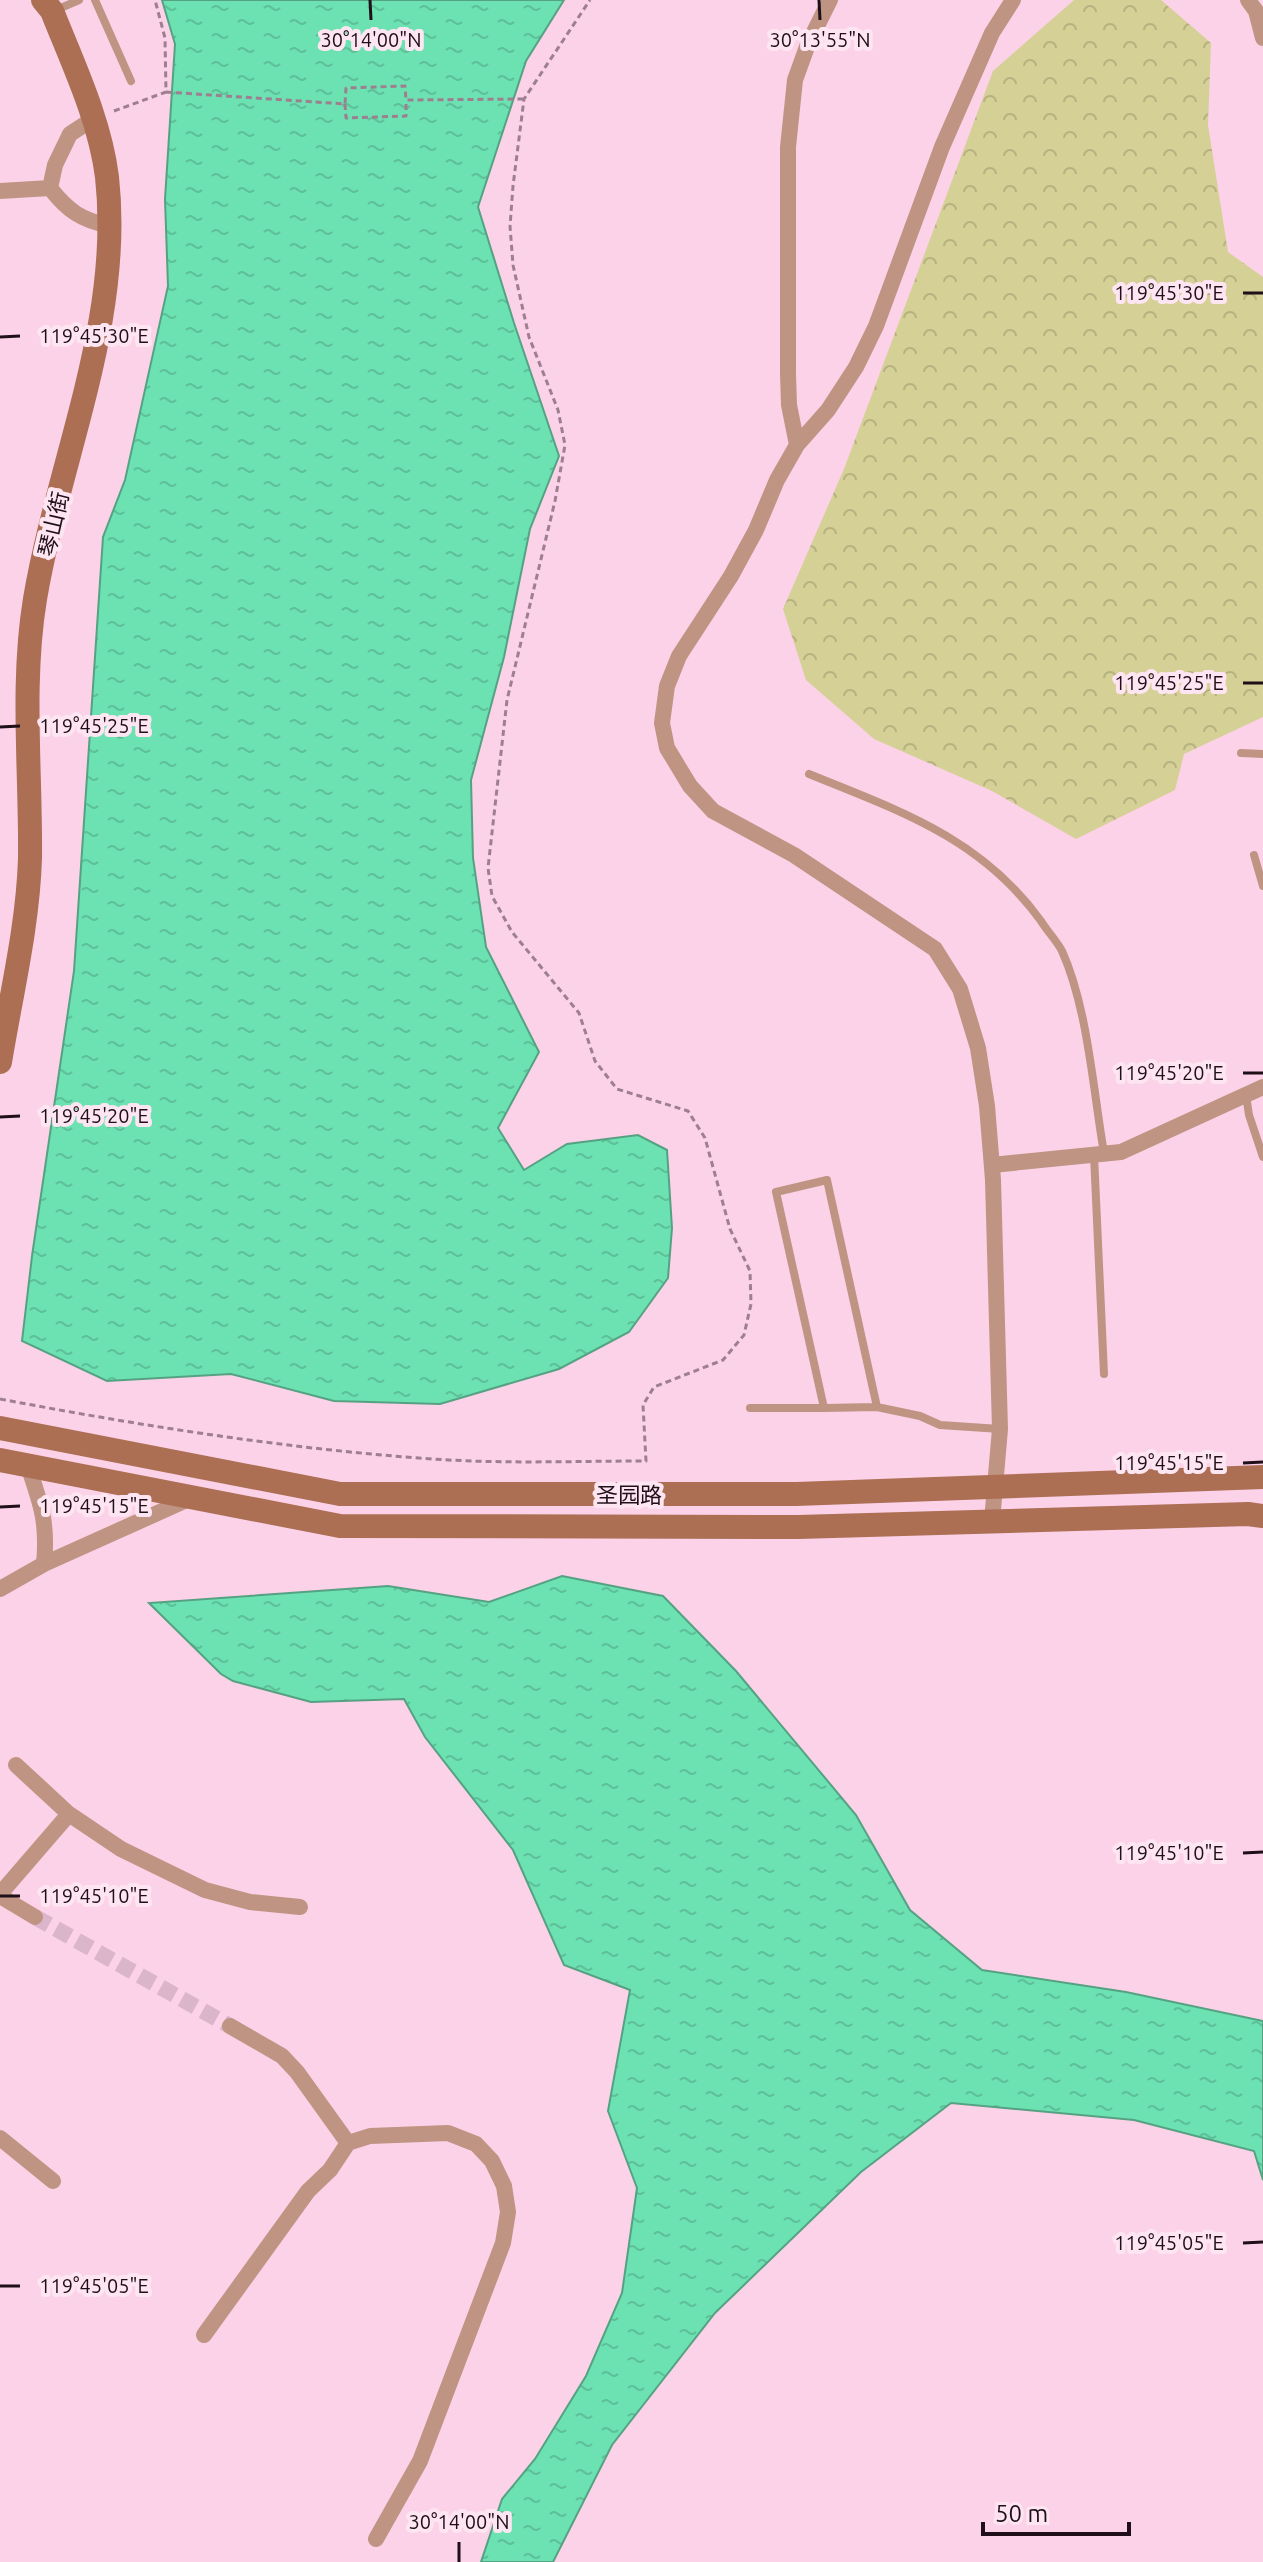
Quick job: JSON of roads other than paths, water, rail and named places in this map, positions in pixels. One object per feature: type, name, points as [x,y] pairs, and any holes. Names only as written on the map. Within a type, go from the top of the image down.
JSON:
[{"type":"street","points":[[797,445],[789,405],[788,374],[788,147],[795,80],[808,44],[830,0]]},
{"type":"street","points":[[992,1521],[1000,1429],[992,1165],[978,1048],[960,989],[935,949],[794,855],[713,811],[690,786],[667,748],[662,723],[667,686],[679,656],[731,576],[797,445],[828,410],[856,367],[876,326],[942,147],[992,33],[1013,0]]},
{"type":"street","points":[[1248,0],[1256,11],[1263,38]]},
{"type":"street","name":"琴山街","points":[[0,1062],[30,860],[29,655],[35,598],[104,314],[111,246],[107,175],[93,119],[47,6]]},
{"type":"street","points":[[93,119],[70,134],[55,165],[50,188],[61,203],[85,221],[110,226]]},
{"type":"street","points":[[0,191],[50,188]]},
{"type":"street","points":[[992,1165],[1121,1152],[1263,1087]]},
{"type":"street","name":"圣园路","points":[[0,1428],[340,1494],[796,1494],[1263,1477]]},
{"type":"street","name":"圣园路","points":[[0,1460],[340,1526],[798,1527],[1263,1516]]},
{"type":"street","points":[[28,1466],[44,1511],[44,1564]]},
{"type":"street","points":[[0,1589],[44,1564],[191,1498]]},
{"type":"street","points":[[16,1765],[69,1814],[121,1849],[205,1890],[250,1902],[300,1907]]},
{"type":"street","points":[[35,1917],[0,1895],[69,1814]]},
{"type":"street","points":[[230,2026],[282,2056],[348,2143]]},
{"type":"street","points":[[204,2335],[284,2221],[330,2170],[348,2143],[370,2136],[448,2133],[476,2144],[492,2161],[504,2186],[508,2212],[503,2243],[420,2461],[376,2539]]},
{"type":"street","points":[[0,2138],[53,2181]]},
{"type":"lane","points":[[47,6],[79,0]]},
{"type":"lane","points":[[95,0],[131,81]]},
{"type":"lane","points":[[1241,753],[1263,754]]},
{"type":"lane","points":[[809,774],[916,818],[968,848],[1020,893],[1061,950],[1080,1012],[1099,1154],[1104,1374]]},
{"type":"lane","points":[[1254,855],[1263,886]]},
{"type":"lane","points":[[1246,1095],[1263,1157]]},
{"type":"lane","points":[[824,1408],[776,1192],[827,1180],[877,1407]]},
{"type":"lane","points":[[750,1408],[877,1407],[920,1416],[940,1425],[1000,1429]]},
{"type":"water","points":[[162,0],[564,0],[526,61],[478,207],[559,456],[530,529],[504,657],[471,780],[473,858],[486,947],[539,1052],[498,1128],[524,1170],[567,1144],[638,1135],[667,1150],[672,1228],[668,1278],[629,1332],[559,1369],[440,1404],[334,1401],[231,1374],[107,1381],[22,1341],[74,971],[103,537],[125,480],[168,286],[165,199],[175,44]]},
{"type":"water","points":[[562,1576],[663,1596],[736,1671],[856,1815],[910,1910],[982,1970],[1126,1992],[1263,2021],[1263,2180],[1254,2151],[1134,2120],[951,2103],[861,2172],[715,2313],[612,2445],[553,2562],[481,2562],[502,2499],[535,2459],[586,2376],[622,2293],[637,2188],[608,2111],[630,1990],[564,1965],[513,1850],[425,1737],[404,1699],[311,1702],[233,1681],[221,1674],[149,1603],[388,1586],[489,1602]]},
{"type":"tunnel","points":[[35,1917],[230,2026]]}]
